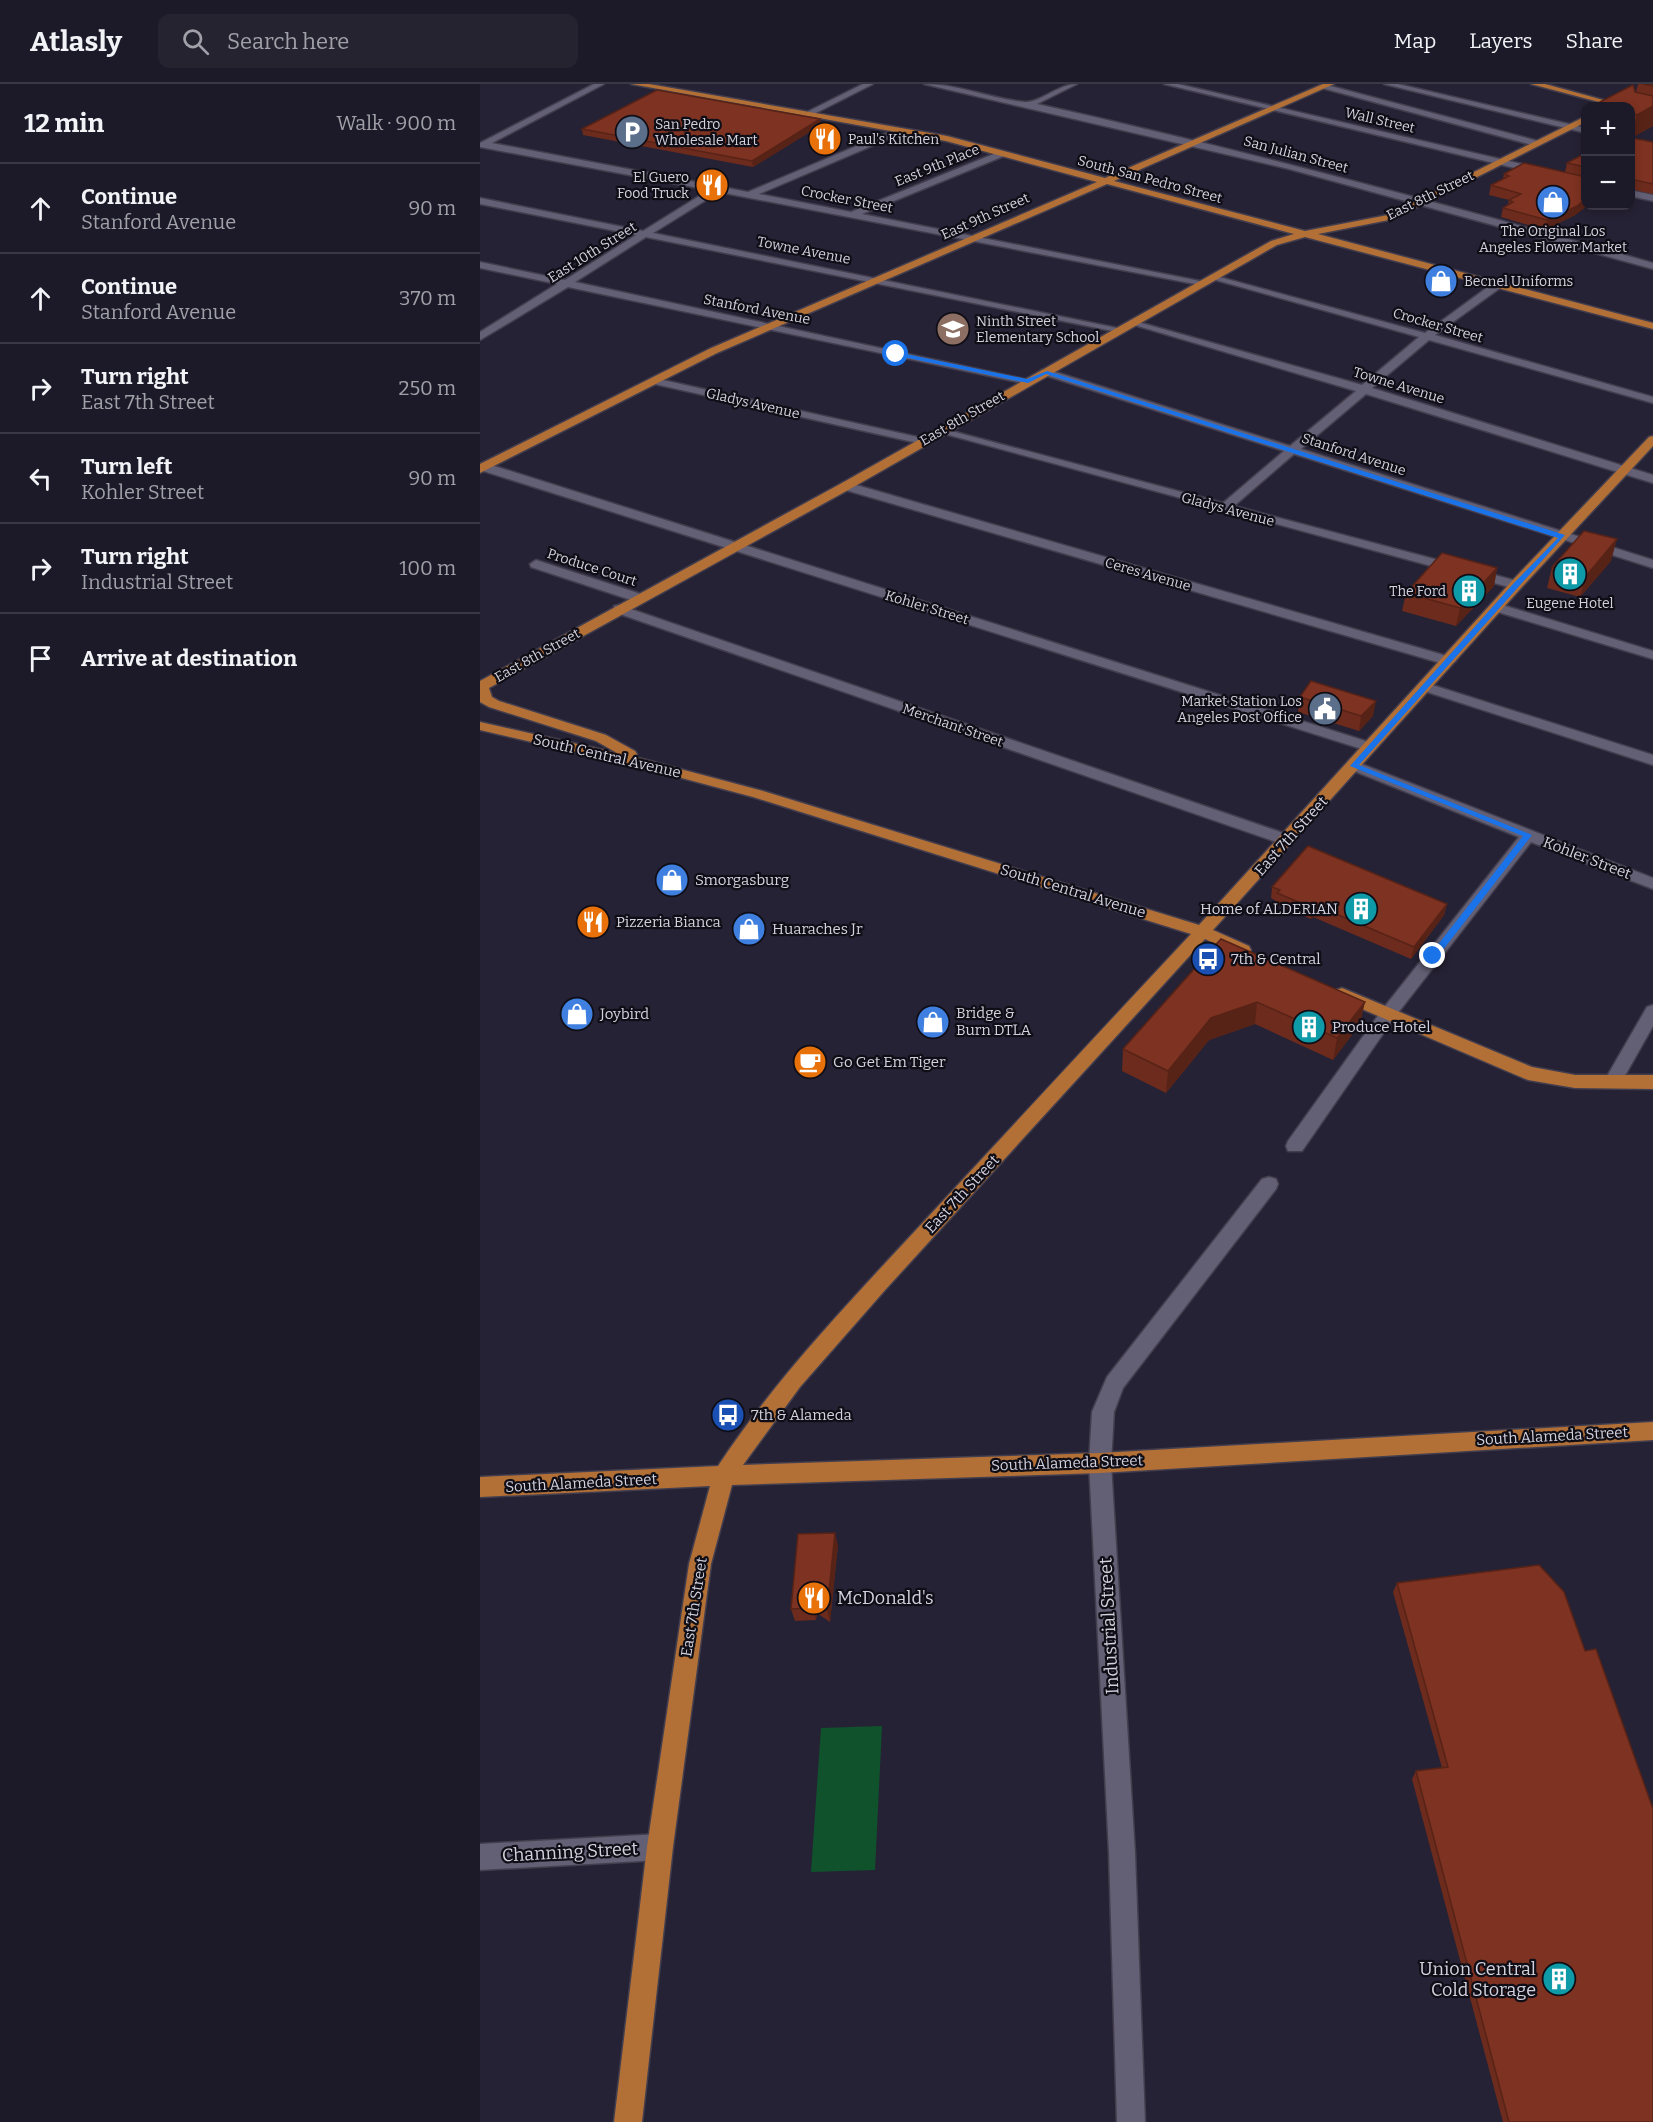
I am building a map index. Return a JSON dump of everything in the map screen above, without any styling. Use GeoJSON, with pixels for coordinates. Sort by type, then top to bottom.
{"type":"FeatureCollection","features":[{"type":"Feature","properties":{"kind":"main road","name":"South San Pedro Street"},"geometry":{"type":"LineString","coordinates":[[635,84],[947,139],[1653,326]]}},
{"type":"Feature","properties":{"kind":"main road"},"geometry":{"type":"LineString","coordinates":[[1534,84],[1600,102]]}},
{"type":"Feature","properties":{"kind":"main road","name":"East 9th Street"},"geometry":{"type":"LineString","coordinates":[[482,468],[654,381],[771,326],[1328,85]]}},
{"type":"Feature","properties":{"kind":"main road"},"geometry":{"type":"LineString","coordinates":[[1621,102],[1627,98]]}},
{"type":"Feature","properties":{"kind":"main road","name":"East 8th Street"},"geometry":{"type":"LineString","coordinates":[[481,686],[639,597],[846,486],[1274,243],[1304,234],[1391,217],[1581,121]]}},
{"type":"Feature","properties":{"kind":"main road"},"geometry":{"type":"LineString","coordinates":[[1362,249],[1352,241],[1391,217]]}},
{"type":"Feature","properties":{"kind":"main road","name":"East 7th Street"},"geometry":{"type":"LineString","coordinates":[[628,2122],[660,1847],[700,1564],[724,1476],[750,1436],[793,1382],[879,1283],[1287,840],[1516,585],[1653,439]]}},
{"type":"Feature","properties":{"kind":"main road"},"geometry":{"type":"LineString","coordinates":[[481,686],[485,699],[494,704],[601,738],[650,765]]}},
{"type":"Feature","properties":{"kind":"main road","name":"South Central Avenue"},"geometry":{"type":"LineString","coordinates":[[480,726],[650,765],[758,794],[1203,932],[1258,956]]}},
{"type":"Feature","properties":{"kind":"main road"},"geometry":{"type":"LineString","coordinates":[[1323,985],[1528,1073],[1562,1082],[1653,1082]]}},
{"type":"Feature","properties":{"kind":"main road","name":"South Alameda Street"},"geometry":{"type":"LineString","coordinates":[[480,1487],[1100,1462],[1653,1431]]}},
{"type":"Feature","properties":{"kind":"street"},"geometry":{"type":"LineString","coordinates":[[482,145],[600,84]]}},
{"type":"Feature","properties":{"kind":"street"},"geometry":{"type":"LineString","coordinates":[[805,115],[869,84]]}},
{"type":"Feature","properties":{"kind":"street","name":"San Julian Street"},"geometry":{"type":"LineString","coordinates":[[928,84],[1196,142],[1421,200],[1653,266]]}},
{"type":"Feature","properties":{"kind":"street"},"geometry":{"type":"LineString","coordinates":[[1028,105],[1073,84]]}},
{"type":"Feature","properties":{"kind":"street","name":"Wall Street"},"geometry":{"type":"LineString","coordinates":[[1168,84],[1581,181]]}},
{"type":"Feature","properties":{"kind":"street"},"geometry":{"type":"LineString","coordinates":[[1388,84],[1581,130]]}},
{"type":"Feature","properties":{"kind":"street"},"geometry":{"type":"LineString","coordinates":[[1328,85],[1535,143]]}},
{"type":"Feature","properties":{"kind":"street"},"geometry":{"type":"LineString","coordinates":[[749,195],[899,130]]}},
{"type":"Feature","properties":{"kind":"street","name":"Crocker Street"},"geometry":{"type":"LineString","coordinates":[[482,145],[973,238],[1210,280],[1653,400]]}},
{"type":"Feature","properties":{"kind":"street","name":"East 9th Place"},"geometry":{"type":"LineString","coordinates":[[851,215],[1001,154]]}},
{"type":"Feature","properties":{"kind":"street","name":"East 10th Street"},"geometry":{"type":"LineString","coordinates":[[480,337],[717,189]]}},
{"type":"Feature","properties":{"kind":"street"},"geometry":{"type":"LineString","coordinates":[[1635,194],[1653,198]]}},
{"type":"Feature","properties":{"kind":"street","name":"Towne Avenue"},"geometry":{"type":"LineString","coordinates":[[480,201],[1122,330]]}},
{"type":"Feature","properties":{"kind":"street","name":"Stanford Avenue"},"geometry":{"type":"LineString","coordinates":[[480,266],[1028,381]]}},
{"type":"Feature","properties":{"kind":"street"},"geometry":{"type":"LineString","coordinates":[[1224,508],[1426,337],[1496,286]]}},
{"type":"Feature","properties":{"kind":"street","name":"Towne Avenue"},"geometry":{"type":"LineString","coordinates":[[1135,322],[1366,390],[1653,479]]}},
{"type":"Feature","properties":{"kind":"street","name":"Stanford Avenue"},"geometry":{"type":"LineString","coordinates":[[1045,372],[1653,564]]}},
{"type":"Feature","properties":{"kind":"street","name":"Gladys Avenue"},"geometry":{"type":"LineString","coordinates":[[654,381],[922,441]]}},
{"type":"Feature","properties":{"kind":"street","name":"Gladys Avenue"},"geometry":{"type":"LineString","coordinates":[[940,431],[1516,585]]}},
{"type":"Feature","properties":{"kind":"street","name":"Kohler Street"},"geometry":{"type":"LineString","coordinates":[[482,468],[1370,747]]}},
{"type":"Feature","properties":{"kind":"street","name":"Ceres Avenue"},"geometry":{"type":"LineString","coordinates":[[846,486],[1449,661]]}},
{"type":"Feature","properties":{"kind":"street","name":"Produce Court"},"geometry":{"type":"LineString","coordinates":[[536,564],[639,597]]}},
{"type":"Feature","properties":{"kind":"street"},"geometry":{"type":"LineString","coordinates":[[1496,607],[1653,656]]}},
{"type":"Feature","properties":{"kind":"street","name":"Merchant Street"},"geometry":{"type":"LineString","coordinates":[[619,609],[1287,840]]}},
{"type":"Feature","properties":{"kind":"street"},"geometry":{"type":"LineString","coordinates":[[1426,687],[1653,760]]}},
{"type":"Feature","properties":{"kind":"street","name":"Kohler Street"},"geometry":{"type":"LineString","coordinates":[[1354,766],[1653,884]]}},
{"type":"Feature","properties":{"kind":"street"},"geometry":{"type":"LineString","coordinates":[[1295,1146],[1388,1014],[1528,835]]}},
{"type":"Feature","properties":{"kind":"street"},"geometry":{"type":"LineString","coordinates":[[1612,1083],[1653,1011]]}},
{"type":"Feature","properties":{"kind":"street","name":"Industrial Street"},"geometry":{"type":"LineString","coordinates":[[1131,2122],[1122,1853],[1100,1462],[1103,1412],[1114,1383],[1269,1184]]}},
{"type":"Feature","properties":{"kind":"street","name":"Channing Street"},"geometry":{"type":"LineString","coordinates":[[480,1857],[660,1847]]}},
{"type":"Feature","properties":{"kind":"green space"},"geometry":{"type":"Polygon","coordinates":[[[882,1726],[875,1870],[811,1872],[821,1728],[882,1726]]]}},
{"type":"Feature","properties":{"kind":"building"},"geometry":{"type":"Polygon","coordinates":[[[1633,85],[1635,92],[1653,96],[1653,106],[1637,115],[1635,114],[1635,102],[1600,102],[1633,85]]]}},
{"type":"Feature","properties":{"kind":"building","name":"San Pedro Wholesale Mart"},"geometry":{"type":"Polygon","coordinates":[[[657,90],[820,119],[752,161],[582,129],[657,90]]]}},
{"type":"Feature","properties":{"kind":"building"},"geometry":{"type":"Polygon","coordinates":[[[1635,139],[1653,142],[1653,184],[1635,180],[1635,139]]]}},
{"type":"Feature","properties":{"kind":"building"},"geometry":{"type":"Polygon","coordinates":[[[1581,156],[1581,166],[1567,163],[1581,156]]]}},
{"type":"Feature","properties":{"kind":"building","name":"The Original Los Angeles Flower Market"},"geometry":{"type":"Polygon","coordinates":[[[1524,163],[1581,176],[1581,203],[1547,220],[1503,208],[1513,202],[1509,200],[1521,194],[1491,185],[1509,176],[1504,174],[1524,163]]]}},
{"type":"Feature","properties":{"kind":"building"},"geometry":{"type":"Polygon","coordinates":[[[1584,531],[1617,539],[1586,576],[1552,567],[1584,531]]]}},
{"type":"Feature","properties":{"kind":"building"},"geometry":{"type":"Polygon","coordinates":[[[1442,553],[1497,568],[1460,608],[1406,593],[1442,553]]]}},
{"type":"Feature","properties":{"kind":"building"},"geometry":{"type":"Polygon","coordinates":[[[1311,681],[1376,701],[1361,716],[1300,697],[1311,681]]]}},
{"type":"Feature","properties":{"kind":"building","name":"Home of ALDERIAN"},"geometry":{"type":"Polygon","coordinates":[[[1308,846],[1447,904],[1414,947],[1315,905],[1313,908],[1277,893],[1280,890],[1272,887],[1308,846]]]}},
{"type":"Feature","properties":{"kind":"building"},"geometry":{"type":"Polygon","coordinates":[[[1221,939],[1365,1002],[1337,1038],[1257,1002],[1211,1018],[1168,1071],[1123,1049],[1221,939]]]}},
{"type":"Feature","properties":{"kind":"building","name":"McDonald's"},"geometry":{"type":"Polygon","coordinates":[[[835,1533],[827,1610],[814,1601],[813,1608],[791,1609],[798,1534],[835,1533]]]}},
{"type":"Feature","properties":{"kind":"building","name":"Union Central Cold Storage"},"geometry":{"type":"Polygon","coordinates":[[[1539,1565],[1564,1592],[1585,1651],[1596,1649],[1653,1809],[1653,2122],[1509,2122],[1416,1771],[1448,1767],[1397,1583],[1539,1565]]]}},
{"type":"Feature","properties":{"kind":"place","name":"San Pedro Wholesale Mart"},"geometry":{"type":"Point","coordinates":[632,132]}},
{"type":"Feature","properties":{"kind":"place","name":"Paul's Kitchen"},"geometry":{"type":"Point","coordinates":[825,139]}},
{"type":"Feature","properties":{"kind":"place","name":"El Guero Food Truck"},"geometry":{"type":"Point","coordinates":[712,185]}},
{"type":"Feature","properties":{"kind":"place","name":"The Original Los Angeles Flower Market"},"geometry":{"type":"Point","coordinates":[1553,202]}},
{"type":"Feature","properties":{"kind":"place","name":"Becnel Uniforms"},"geometry":{"type":"Point","coordinates":[1441,281]}},
{"type":"Feature","properties":{"kind":"place","name":"Ninth Street Elementary School"},"geometry":{"type":"Point","coordinates":[953,329]}},
{"type":"Feature","properties":{"kind":"place","name":"Eugene Hotel"},"geometry":{"type":"Point","coordinates":[1570,574]}},
{"type":"Feature","properties":{"kind":"place","name":"The Ford"},"geometry":{"type":"Point","coordinates":[1469,591]}},
{"type":"Feature","properties":{"kind":"place","name":"Market Station Los Angeles Post Office"},"geometry":{"type":"Point","coordinates":[1325,709]}},
{"type":"Feature","properties":{"kind":"place","name":"Smorgasburg"},"geometry":{"type":"Point","coordinates":[672,880]}},
{"type":"Feature","properties":{"kind":"place","name":"Home of ALDERIAN"},"geometry":{"type":"Point","coordinates":[1361,909]}},
{"type":"Feature","properties":{"kind":"place","name":"Pizzeria Bianca"},"geometry":{"type":"Point","coordinates":[593,922]}},
{"type":"Feature","properties":{"kind":"place","name":"Huaraches Jr"},"geometry":{"type":"Point","coordinates":[749,929]}},
{"type":"Feature","properties":{"kind":"place","name":"7th & Central"},"geometry":{"type":"Point","coordinates":[1208,959]}},
{"type":"Feature","properties":{"kind":"place","name":"Joybird"},"geometry":{"type":"Point","coordinates":[577,1014]}},
{"type":"Feature","properties":{"kind":"place","name":"Bridge & Burn DTLA"},"geometry":{"type":"Point","coordinates":[933,1022]}},
{"type":"Feature","properties":{"kind":"place","name":"Produce Hotel"},"geometry":{"type":"Point","coordinates":[1309,1027]}},
{"type":"Feature","properties":{"kind":"place","name":"Go Get Em Tiger"},"geometry":{"type":"Point","coordinates":[810,1062]}},
{"type":"Feature","properties":{"kind":"place","name":"7th & Alameda"},"geometry":{"type":"Point","coordinates":[728,1415]}},
{"type":"Feature","properties":{"kind":"place","name":"McDonald's"},"geometry":{"type":"Point","coordinates":[814,1598]}},
{"type":"Feature","properties":{"kind":"place","name":"Union Central Cold Storage"},"geometry":{"type":"Point","coordinates":[1559,1979]}},
{"type":"Feature","properties":{"kind":"route"},"geometry":{"type":"LineString","coordinates":[[896,354],[1028,381],[1045,372],[1563,537],[1516,585],[1354,766],[1528,835],[1433,956]]}}]}
